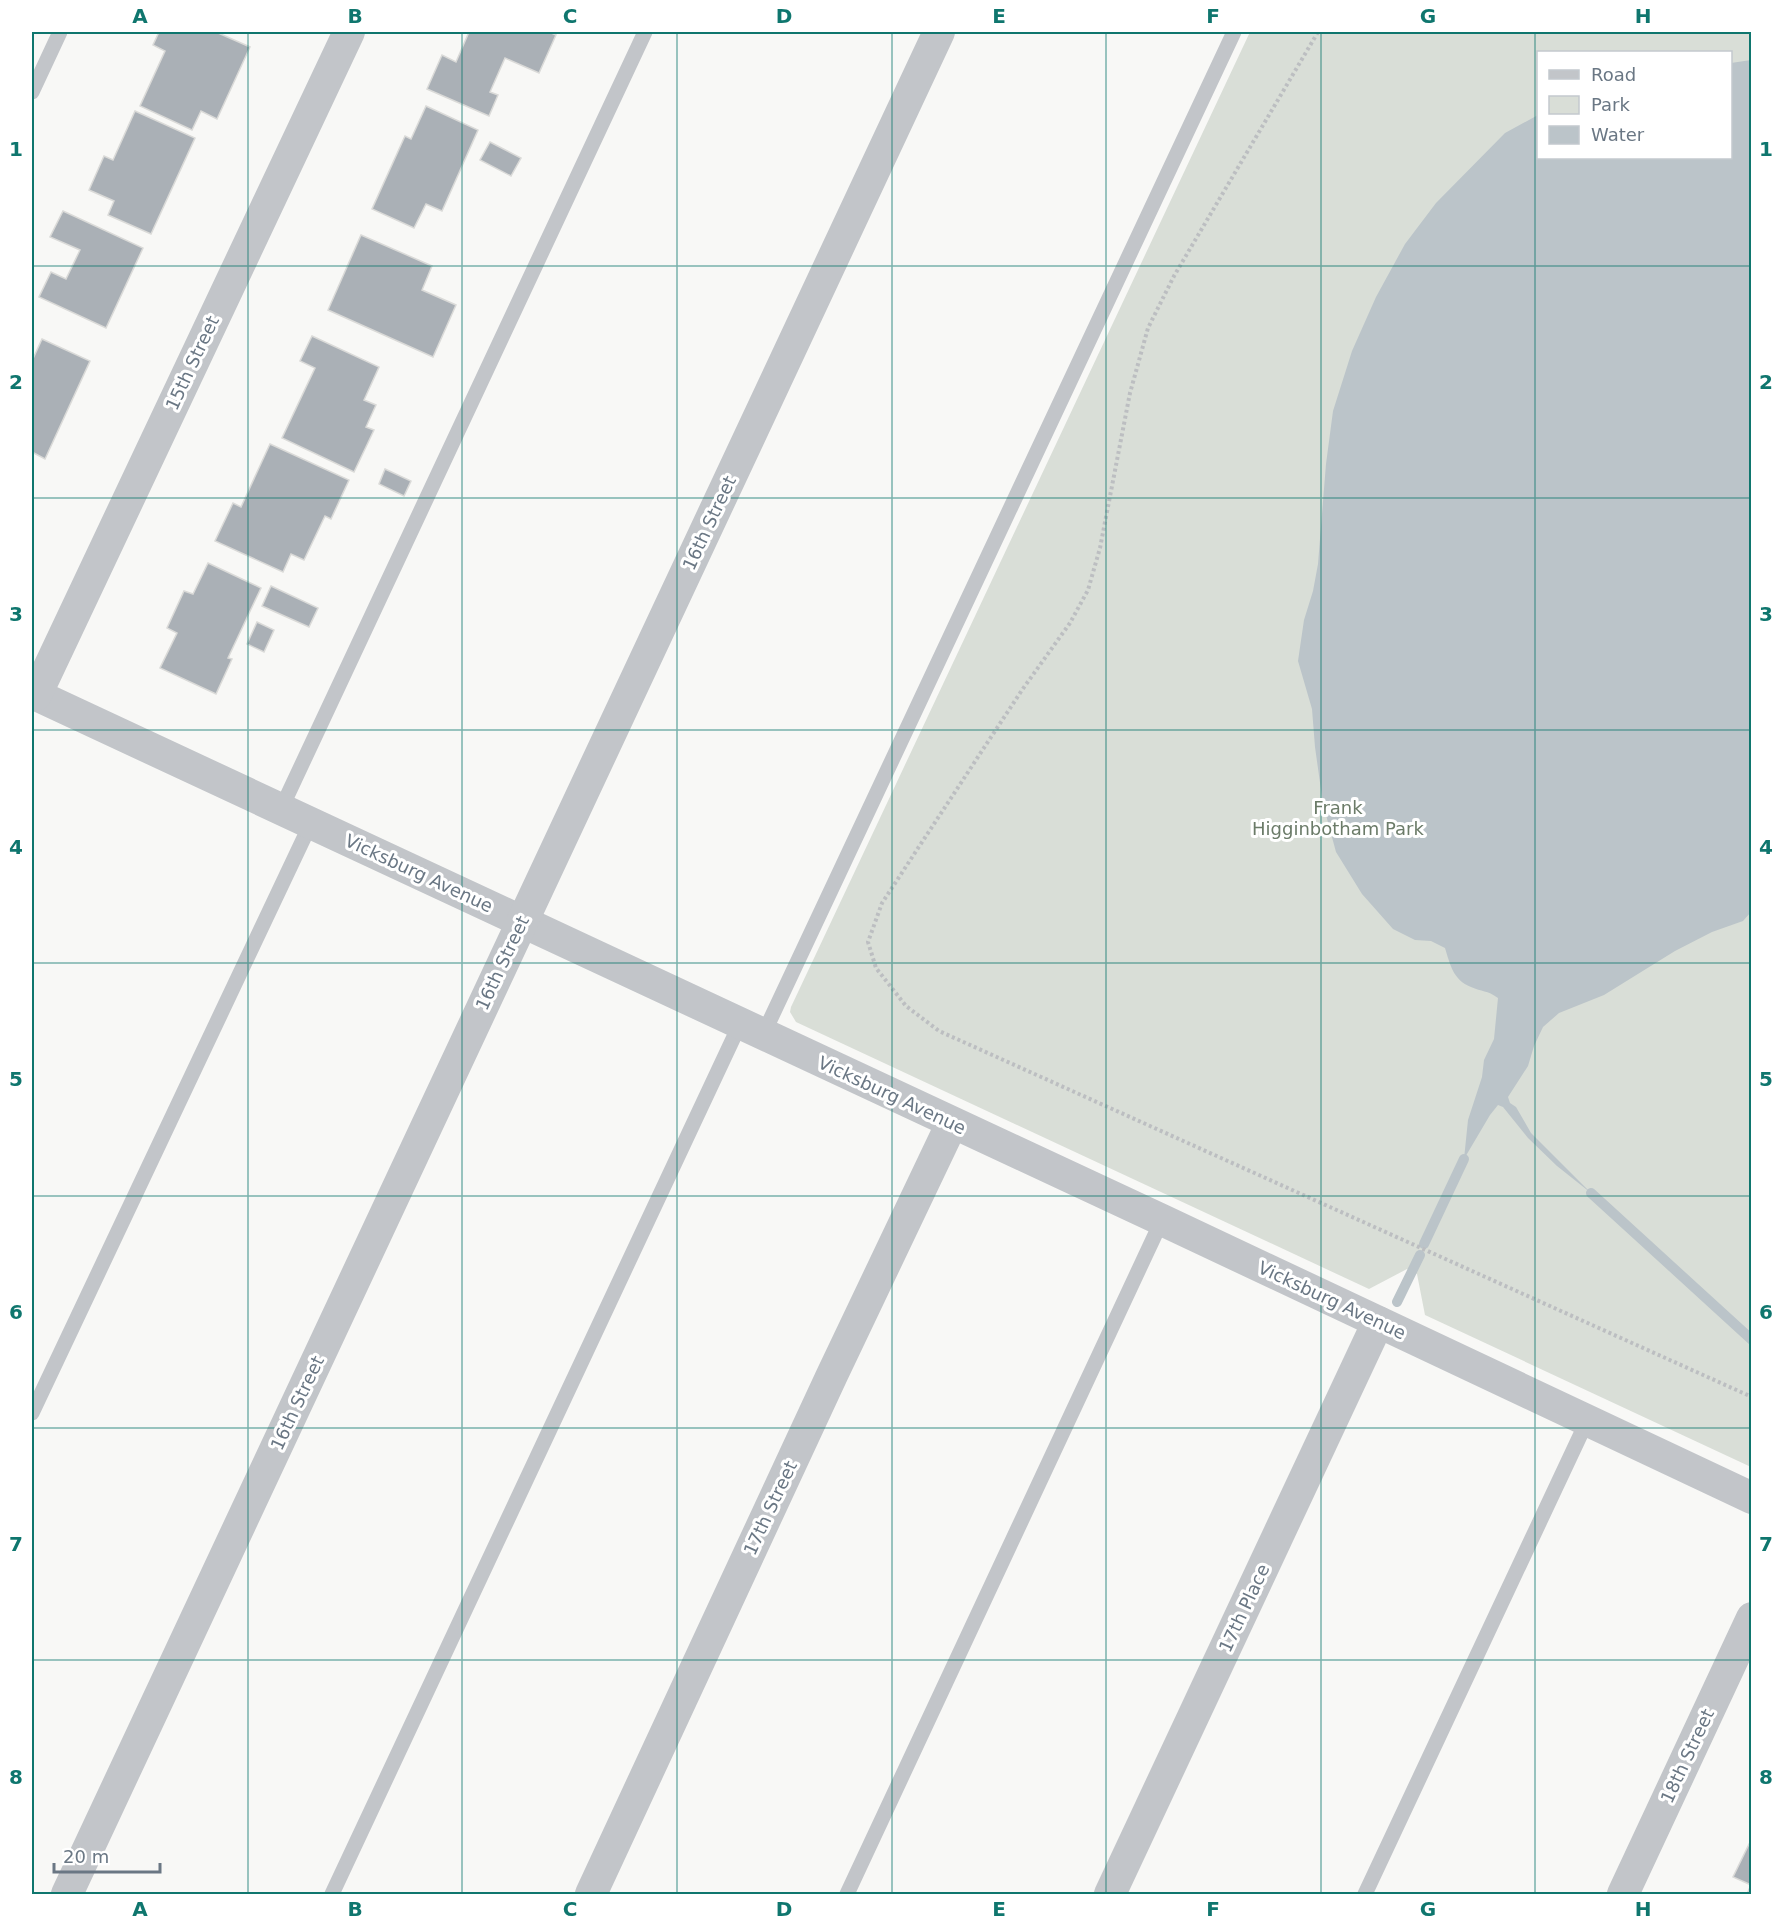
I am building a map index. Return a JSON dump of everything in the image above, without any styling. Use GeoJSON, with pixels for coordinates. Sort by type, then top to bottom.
{"type":"FeatureCollection","features":[{"type":"Feature","properties":{"kind":"street","name":"15th Street"},"geometry":{"type":"LineString","coordinates":[[34,694],[349,32]]}},
{"type":"Feature","properties":{"kind":"street","name":"16th Street"},"geometry":{"type":"LineString","coordinates":[[67,1894],[939,32]]}},
{"type":"Feature","properties":{"kind":"street","name":"Vicksburg Avenue"},"geometry":{"type":"LineString","coordinates":[[34,694],[1752,1498]]}},
{"type":"Feature","properties":{"kind":"street","name":"17th Street"},"geometry":{"type":"LineString","coordinates":[[591,1894],[827,1385],[952,1123]]}},
{"type":"Feature","properties":{"kind":"street","name":"17th Place"},"geometry":{"type":"LineString","coordinates":[[1110,1894],[1378,1322]]}},
{"type":"Feature","properties":{"kind":"street","name":"18th Street"},"geometry":{"type":"LineString","coordinates":[[1623,1894],[1752,1618]]}},
{"type":"Feature","properties":{"kind":"lane"},"geometry":{"type":"LineString","coordinates":[[32,92],[60,32]]}},
{"type":"Feature","properties":{"kind":"lane"},"geometry":{"type":"LineString","coordinates":[[281,809],[645,32]]}},
{"type":"Feature","properties":{"kind":"lane"},"geometry":{"type":"LineString","coordinates":[[332,1894],[1234,32]]}},
{"type":"Feature","properties":{"kind":"lane"},"geometry":{"type":"LineString","coordinates":[[32,1413],[311,823]]}},
{"type":"Feature","properties":{"kind":"lane"},"geometry":{"type":"LineString","coordinates":[[848,1894],[1162,1220]]}},
{"type":"Feature","properties":{"kind":"lane"},"geometry":{"type":"LineString","coordinates":[[1365,1894],[1587,1421]]}},
{"type":"Feature","properties":{"kind":"path"},"geometry":{"type":"LineString","coordinates":[[1318,32],[1174,276],[1148,328],[1130,393],[1100,548],[1088,590],[1070,623],[1022,690],[882,903],[868,942],[876,968],[906,1006],[939,1031],[1752,1397]]}},
{"type":"Feature","properties":{"kind":"green space","name":"Frank Higginbotham Park"},"geometry":{"type":"Polygon","coordinates":[[[1250,32],[1751,32],[1751,1467],[1425,1315],[1417,1274],[1407,1269],[1369,1289],[796,1022],[790,1012],[1250,32]]]}},
{"type":"Feature","properties":{"kind":"water"},"geometry":{"type":"Polygon","coordinates":[[[1751,60],[1751,912],[1743,921],[1712,932],[1675,951],[1604,995],[1559,1013],[1543,1027],[1528,1066],[1508,1097],[1531,1133],[1591,1193],[1557,1166],[1528,1138],[1503,1107],[1498,1105],[1464,1159],[1468,1120],[1482,1077],[1484,1060],[1494,1039],[1498,998],[1460,980],[1453,971],[1445,948],[1431,941],[1415,940],[1393,929],[1362,894],[1336,852],[1323,804],[1312,709],[1298,661],[1304,620],[1318,564],[1333,411],[1352,351],[1376,297],[1405,244],[1436,203],[1505,133],[1537,116],[1537,159],[1732,159],[1732,63],[1751,60]]]}},
{"type":"Feature","properties":{"kind":"building"},"geometry":{"type":"Polygon","coordinates":[[[159,32],[216,32],[250,47],[217,119],[201,111],[192,130],[140,106],[165,51],[153,45],[159,32]]]}},
{"type":"Feature","properties":{"kind":"building"},"geometry":{"type":"Polygon","coordinates":[[[469,32],[549,32],[556,35],[539,73],[505,58],[490,92],[498,95],[489,116],[427,89],[442,55],[456,62],[469,32]]]}},
{"type":"Feature","properties":{"kind":"building"},"geometry":{"type":"Polygon","coordinates":[[[426,106],[478,130],[442,211],[426,204],[414,228],[372,209],[405,136],[411,139],[426,106]]]}},
{"type":"Feature","properties":{"kind":"building"},"geometry":{"type":"Polygon","coordinates":[[[135,111],[195,138],[151,234],[108,215],[114,201],[89,190],[104,156],[113,160],[135,111]]]}},
{"type":"Feature","properties":{"kind":"building"},"geometry":{"type":"Polygon","coordinates":[[[490,142],[521,158],[511,176],[480,160],[490,142]]]}},
{"type":"Feature","properties":{"kind":"building"},"geometry":{"type":"Polygon","coordinates":[[[63,211],[143,248],[106,328],[39,297],[51,272],[66,279],[80,250],[50,237],[63,211]]]}},
{"type":"Feature","properties":{"kind":"building"},"geometry":{"type":"Polygon","coordinates":[[[361,235],[432,266],[422,290],[456,305],[433,357],[328,310],[361,235]]]}},
{"type":"Feature","properties":{"kind":"building"},"geometry":{"type":"Polygon","coordinates":[[[312,336],[379,367],[364,400],[376,405],[366,427],[374,430],[354,472],[282,438],[315,368],[300,361],[312,336]]]}},
{"type":"Feature","properties":{"kind":"building"},"geometry":{"type":"Polygon","coordinates":[[[42,339],[90,361],[45,459],[32,452],[32,361],[42,339]]]}},
{"type":"Feature","properties":{"kind":"building"},"geometry":{"type":"Polygon","coordinates":[[[270,444],[349,480],[331,519],[325,516],[304,560],[291,554],[283,572],[215,541],[233,503],[241,507],[270,444]]]}},
{"type":"Feature","properties":{"kind":"building"},"geometry":{"type":"Polygon","coordinates":[[[385,469],[411,481],[404,496],[379,484],[385,469]]]}},
{"type":"Feature","properties":{"kind":"building"},"geometry":{"type":"Polygon","coordinates":[[[208,563],[261,588],[228,658],[232,659],[216,694],[160,668],[177,633],[167,628],[184,591],[193,594],[208,563]]]}},
{"type":"Feature","properties":{"kind":"building"},"geometry":{"type":"Polygon","coordinates":[[[271,586],[318,608],[309,627],[262,606],[271,586]]]}},
{"type":"Feature","properties":{"kind":"building"},"geometry":{"type":"Polygon","coordinates":[[[257,622],[274,630],[264,652],[247,644],[257,622]]]}},
{"type":"Feature","properties":{"kind":"building"},"geometry":{"type":"Polygon","coordinates":[[[1752,1838],[1752,1894],[1747,1894],[1751,1885],[1733,1877],[1752,1838]]]}},
{"type":"Feature","properties":{"kind":"waterway"},"geometry":{"type":"LineString","coordinates":[[1424,1244],[1464,1159]]}},
{"type":"Feature","properties":{"kind":"waterway"},"geometry":{"type":"LineString","coordinates":[[1591,1193],[1752,1340]]}},
{"type":"Feature","properties":{"kind":"waterway"},"geometry":{"type":"LineString","coordinates":[[1397,1302],[1420,1255]]}}]}
